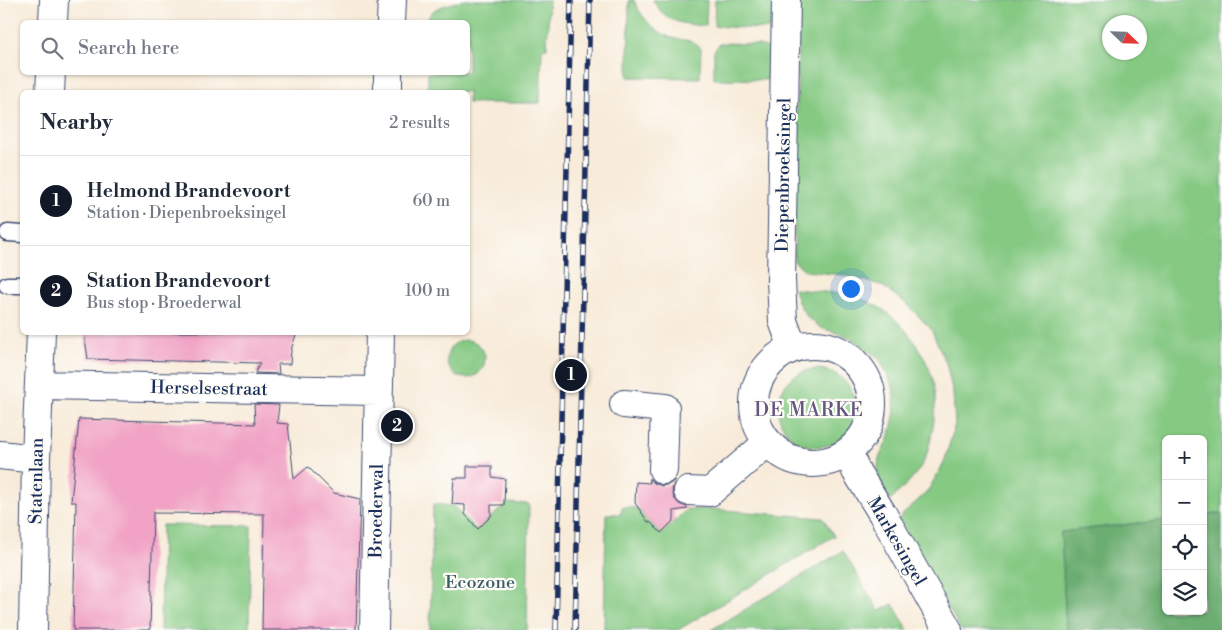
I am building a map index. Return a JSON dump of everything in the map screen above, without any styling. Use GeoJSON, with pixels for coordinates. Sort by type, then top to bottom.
{"type":"FeatureCollection","features":[{"type":"Feature","properties":{"kind":"street"},"geometry":{"type":"LineString","coordinates":[[53,20],[54,0]]}},
{"type":"Feature","properties":{"kind":"street"},"geometry":{"type":"LineString","coordinates":[[391,20],[392,0]]}},
{"type":"Feature","properties":{"kind":"street","name":"Diepenbroeksingel"},"geometry":{"type":"LineString","coordinates":[[786,0],[781,280],[783,322],[793,348]]}},
{"type":"Feature","properties":{"kind":"street"},"geometry":{"type":"LineString","coordinates":[[50,90],[51,75]]}},
{"type":"Feature","properties":{"kind":"street"},"geometry":{"type":"LineString","coordinates":[[388,75],[388,90]]}},
{"type":"Feature","properties":{"kind":"street","name":"Statenlaan"},"geometry":{"type":"LineString","coordinates":[[33,630],[36,459],[41,335]]}},
{"type":"Feature","properties":{"kind":"street","name":"Broederwal"},"geometry":{"type":"LineString","coordinates":[[374,630],[380,335]]}},
{"type":"Feature","properties":{"kind":"street"},"geometry":{"type":"LineString","coordinates":[[813,344],[832,347],[850,356],[863,371],[871,389],[873,409],[868,428],[859,442],[848,452],[826,462],[808,463],[790,459],[775,450],[759,429],[754,414],[754,398],[757,383],[764,369],[775,358],[793,348],[813,344]]}},
{"type":"Feature","properties":{"kind":"street","name":"Herselsestraat"},"geometry":{"type":"LineString","coordinates":[[39,385],[378,391]]}},
{"type":"Feature","properties":{"kind":"street"},"geometry":{"type":"LineString","coordinates":[[624,404],[665,408],[663,470]]}},
{"type":"Feature","properties":{"kind":"street"},"geometry":{"type":"LineString","coordinates":[[688,491],[710,492],[768,442]]}},
{"type":"Feature","properties":{"kind":"street","name":"Markesingel"},"geometry":{"type":"LineString","coordinates":[[848,452],[856,472],[882,513],[948,630]]}},
{"type":"Feature","properties":{"kind":"street"},"geometry":{"type":"LineString","coordinates":[[0,455],[36,459]]}},
{"type":"Feature","properties":{"kind":"green space"},"geometry":{"type":"Polygon","coordinates":[[[464,0],[549,0],[547,48],[542,49],[540,103],[470,103],[470,90],[428,90],[428,75],[470,75],[470,20],[429,20],[429,16],[434,10],[464,0]]]}},
{"type":"Feature","properties":{"kind":"green space"},"geometry":{"type":"Polygon","coordinates":[[[629,0],[634,0],[643,17],[658,31],[669,37],[692,41],[699,45],[701,49],[700,78],[628,77],[629,0]]]}},
{"type":"Feature","properties":{"kind":"green space"},"geometry":{"type":"Polygon","coordinates":[[[653,0],[707,0],[706,26],[675,21],[663,13],[653,0]]]}},
{"type":"Feature","properties":{"kind":"green space"},"geometry":{"type":"Polygon","coordinates":[[[715,0],[775,0],[774,21],[768,29],[714,26],[715,0]]]}},
{"type":"Feature","properties":{"kind":"green space"},"geometry":{"type":"Polygon","coordinates":[[[799,0],[1222,0],[1222,513],[1207,515],[1207,435],[1162,435],[1162,520],[1061,532],[1066,630],[961,630],[898,519],[927,492],[944,463],[955,424],[953,393],[946,363],[931,329],[907,304],[881,285],[843,275],[806,271],[794,261],[799,0]]]}},
{"type":"Feature","properties":{"kind":"green space"},"geometry":{"type":"Polygon","coordinates":[[[719,44],[756,45],[768,48],[772,51],[773,80],[714,79],[714,51],[719,44]]]}},
{"type":"Feature","properties":{"kind":"green space"},"geometry":{"type":"Polygon","coordinates":[[[794,289],[854,297],[884,310],[905,329],[922,353],[928,366],[935,392],[934,422],[929,446],[921,467],[890,500],[877,476],[879,458],[890,435],[895,411],[893,387],[879,358],[847,336],[821,328],[807,317],[798,302],[794,289]]]}},
{"type":"Feature","properties":{"kind":"green space"},"geometry":{"type":"Polygon","coordinates":[[[466,340],[480,345],[485,359],[480,373],[466,378],[452,373],[447,359],[452,345],[466,340]]]}},
{"type":"Feature","properties":{"kind":"green space"},"geometry":{"type":"Polygon","coordinates":[[[817,369],[832,372],[845,380],[853,393],[856,408],[853,423],[845,436],[832,444],[817,447],[802,444],[789,436],[781,423],[778,408],[781,393],[789,380],[802,372],[817,369]]]}},
{"type":"Feature","properties":{"kind":"green space","name":"Ecozone"},"geometry":{"type":"Polygon","coordinates":[[[506,503],[529,504],[527,630],[430,630],[433,504],[454,506],[476,530],[505,507],[506,503]]]}},
{"type":"Feature","properties":{"kind":"green space"},"geometry":{"type":"Polygon","coordinates":[[[622,507],[637,508],[661,534],[687,509],[711,509],[823,518],[834,536],[678,630],[604,630],[606,514],[621,514],[622,507]]]}},
{"type":"Feature","properties":{"kind":"green space"},"geometry":{"type":"Polygon","coordinates":[[[1222,513],[1222,630],[1066,630],[1061,532],[1162,520],[1162,615],[1207,615],[1207,515],[1222,513]]]}},
{"type":"Feature","properties":{"kind":"green space"},"geometry":{"type":"Polygon","coordinates":[[[162,525],[251,526],[249,630],[160,630],[162,525]]]}},
{"type":"Feature","properties":{"kind":"green space"},"geometry":{"type":"Polygon","coordinates":[[[843,551],[879,611],[893,604],[908,630],[711,630],[843,551]]]}},
{"type":"Feature","properties":{"kind":"building"},"geometry":{"type":"Polygon","coordinates":[[[84,335],[296,335],[291,350],[290,364],[278,364],[279,374],[255,373],[260,363],[88,359],[84,335]]]}},
{"type":"Feature","properties":{"kind":"building"},"geometry":{"type":"Polygon","coordinates":[[[254,404],[279,405],[277,423],[288,424],[294,479],[308,467],[334,493],[360,499],[356,630],[262,630],[264,514],[153,513],[150,630],[73,630],[76,502],[71,502],[79,419],[255,424],[254,404]]]}},
{"type":"Feature","properties":{"kind":"building"},"geometry":{"type":"Polygon","coordinates":[[[467,466],[492,466],[492,477],[505,479],[504,505],[491,505],[491,516],[478,529],[465,514],[465,505],[452,504],[454,478],[467,478],[467,466]]]}},
{"type":"Feature","properties":{"kind":"building"},"geometry":{"type":"Polygon","coordinates":[[[649,478],[654,483],[662,486],[670,484],[675,480],[672,490],[674,498],[679,504],[687,507],[687,509],[674,511],[674,520],[661,533],[648,522],[635,503],[636,482],[650,483],[649,478]]]}},
{"type":"Feature","properties":{"kind":"railway"},"geometry":{"type":"LineString","coordinates":[[556,630],[571,0]]}},
{"type":"Feature","properties":{"kind":"railway"},"geometry":{"type":"LineString","coordinates":[[575,630],[590,0]]}},
{"type":"Feature","properties":{"kind":"place","name":"Helmond Brandevoort"},"geometry":{"type":"Point","coordinates":[571,375]}},
{"type":"Feature","properties":{"kind":"place","name":"Station Brandevoort"},"geometry":{"type":"Point","coordinates":[397,426]}},
{"type":"Feature","properties":{"kind":"district","name":"DE MARKE"},"geometry":{"type":"Point","coordinates":[809,409]}}]}
